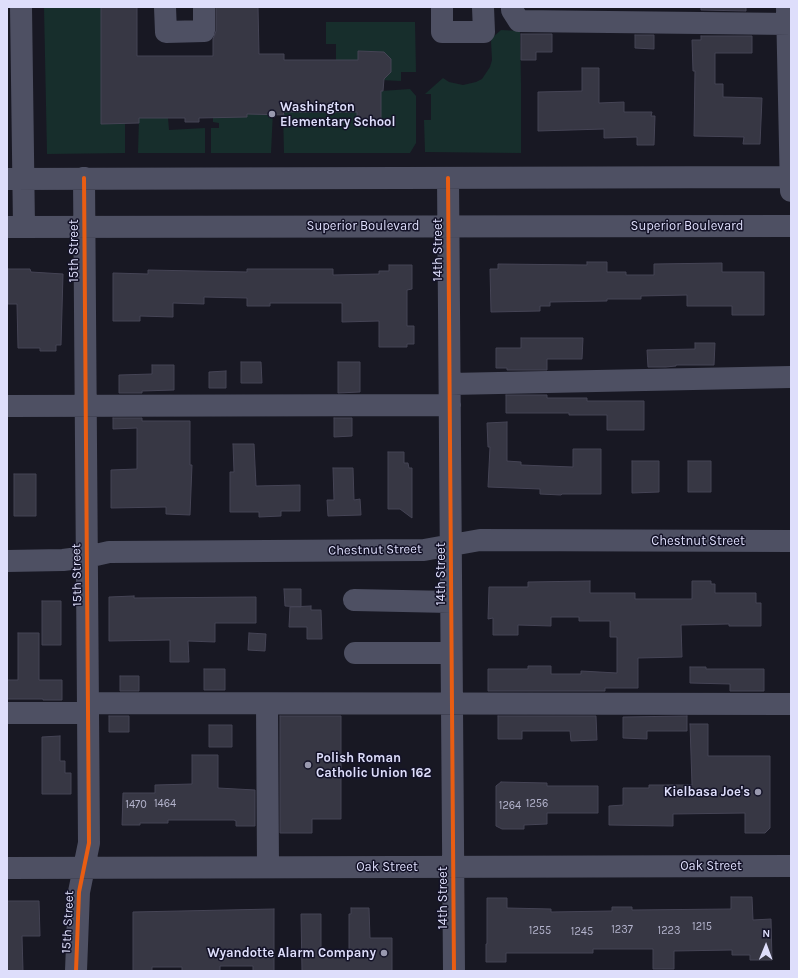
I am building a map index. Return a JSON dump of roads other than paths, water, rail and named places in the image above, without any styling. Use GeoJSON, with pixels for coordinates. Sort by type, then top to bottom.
{"type":"FeatureCollection","features":[{"type":"Feature","properties":{"kind":"street"},"geometry":{"type":"LineString","coordinates":[[165,7],[166,32],[204,31],[204,7]]}},
{"type":"Feature","properties":{"kind":"street"},"geometry":{"type":"LineString","coordinates":[[442,7],[442,32],[484,32],[483,7]]}},
{"type":"Feature","properties":{"kind":"street"},"geometry":{"type":"LineString","coordinates":[[15,178],[448,178],[791,182],[788,18],[520,21],[512,10],[512,7]]}},
{"type":"Feature","properties":{"kind":"street"},"geometry":{"type":"LineString","coordinates":[[15,227],[16,20]]}},
{"type":"Feature","properties":{"kind":"street","name":"15th Street"},"geometry":{"type":"LineString","coordinates":[[76,971],[79,892],[89,843],[84,178]]}},
{"type":"Feature","properties":{"kind":"street","name":"14th Street"},"geometry":{"type":"LineString","coordinates":[[448,178],[454,971]]}},
{"type":"Feature","properties":{"kind":"street","name":"Superior Boulevard"},"geometry":{"type":"LineString","coordinates":[[15,227],[791,226]]}},
{"type":"Feature","properties":{"kind":"street"},"geometry":{"type":"LineString","coordinates":[[450,384],[791,378]]}},
{"type":"Feature","properties":{"kind":"street"},"geometry":{"type":"LineString","coordinates":[[7,406],[450,406]]}},
{"type":"Feature","properties":{"kind":"street","name":"Chestnut Street"},"geometry":{"type":"LineString","coordinates":[[7,561],[63,560],[109,552],[424,550],[480,540],[791,541]]}},
{"type":"Feature","properties":{"kind":"street"},"geometry":{"type":"LineString","coordinates":[[354,600],[451,602]]}},
{"type":"Feature","properties":{"kind":"street"},"geometry":{"type":"LineString","coordinates":[[355,653],[451,653]]}},
{"type":"Feature","properties":{"kind":"street"},"geometry":{"type":"LineString","coordinates":[[267,704],[268,867]]}},
{"type":"Feature","properties":{"kind":"street"},"geometry":{"type":"LineString","coordinates":[[7,712],[88,708],[267,704],[791,704]]}},
{"type":"Feature","properties":{"kind":"street","name":"Oak Street"},"geometry":{"type":"LineString","coordinates":[[7,868],[791,866]]}},
{"type":"Feature","properties":{"kind":"place","name":"Washington Elementary School"},"geometry":{"type":"Point","coordinates":[272,114]}},
{"type":"Feature","properties":{"kind":"place","name":"Polish Roman Catholic Union 162"},"geometry":{"type":"Point","coordinates":[308,765]}},
{"type":"Feature","properties":{"kind":"place","name":"Kielbasa Joe's"},"geometry":{"type":"Point","coordinates":[758,792]}},
{"type":"Feature","properties":{"kind":"place","name":"Wyandotte Alarm Company"},"geometry":{"type":"Point","coordinates":[384,953]}}]}
